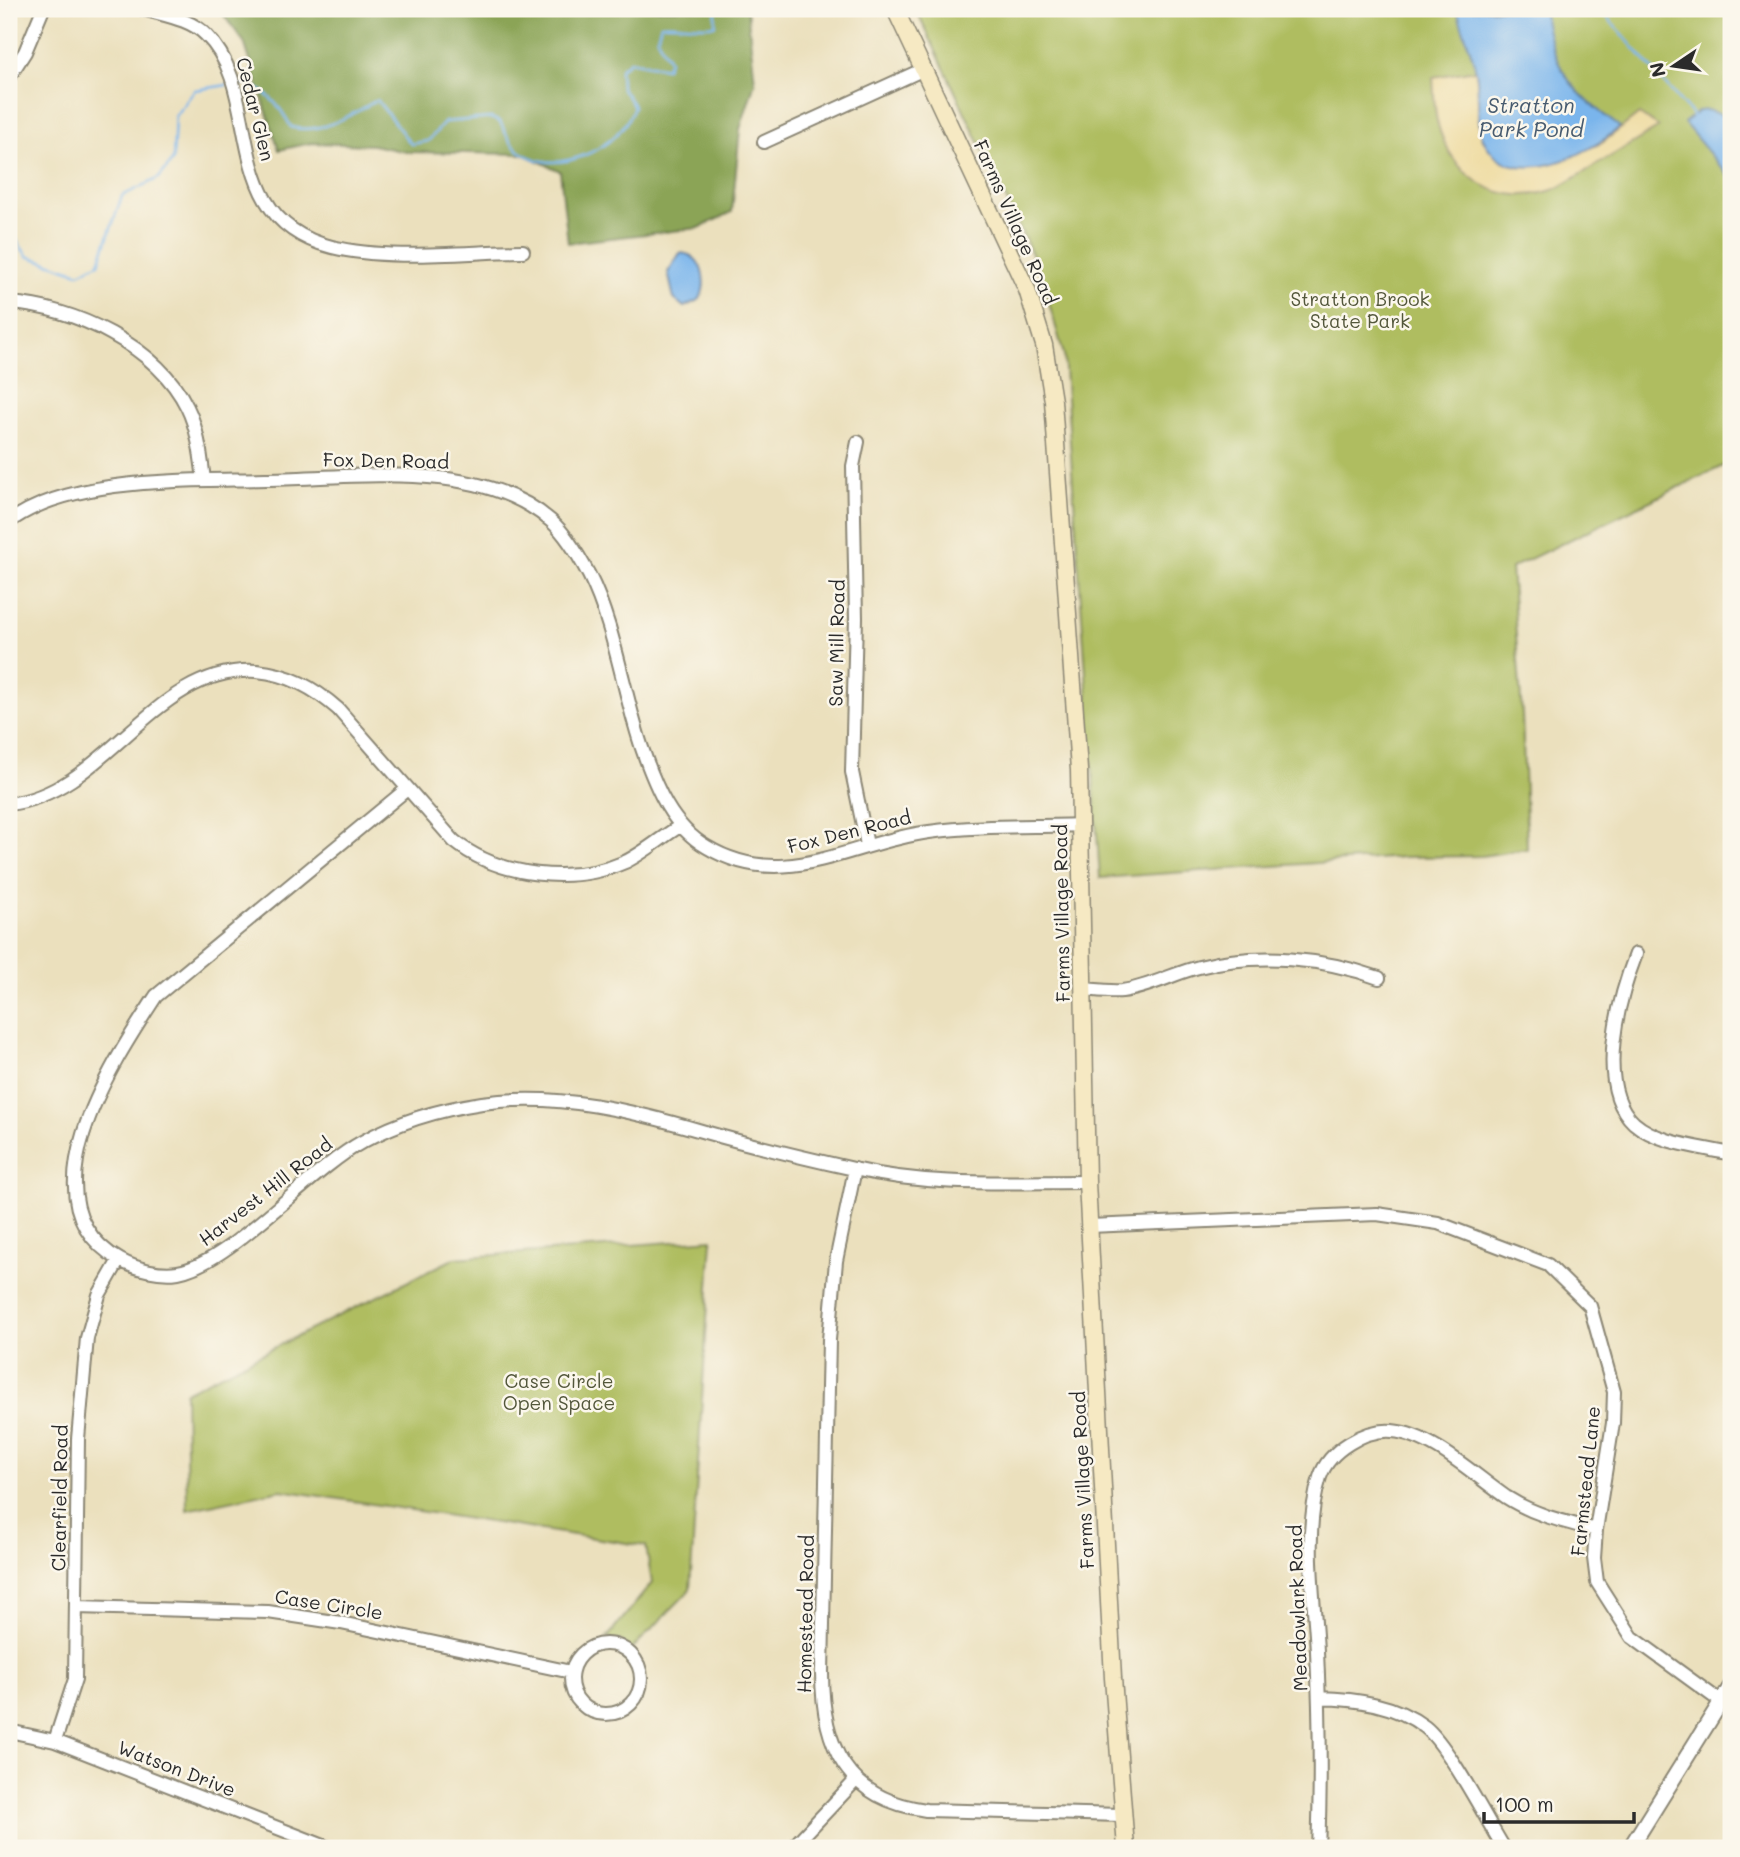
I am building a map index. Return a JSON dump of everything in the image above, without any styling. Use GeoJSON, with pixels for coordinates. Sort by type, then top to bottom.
{"type":"FeatureCollection","features":[{"type":"Feature","properties":{"kind":"main road","name":"Farms Village Road"},"geometry":{"type":"LineString","coordinates":[[895,9],[1027,290],[1044,345],[1053,401],[1080,825],[1089,1226],[1126,1848]]}},
{"type":"Feature","properties":{"kind":"street"},"geometry":{"type":"LineString","coordinates":[[9,77],[25,52],[43,9]]}},
{"type":"Feature","properties":{"kind":"street","name":"Cedar Glen"},"geometry":{"type":"LineString","coordinates":[[143,9],[187,23],[205,33],[226,58],[254,177],[282,221],[307,237],[331,247],[379,253],[523,251]]}},
{"type":"Feature","properties":{"kind":"street"},"geometry":{"type":"LineString","coordinates":[[764,142],[923,69]]}},
{"type":"Feature","properties":{"kind":"street"},"geometry":{"type":"LineString","coordinates":[[9,303],[29,304],[93,325],[120,337],[151,362],[187,406],[200,449],[204,480]]}},
{"type":"Feature","properties":{"kind":"street","name":"Saw Mill Road"},"geometry":{"type":"LineString","coordinates":[[858,442],[853,466],[856,618],[852,772],[867,845]]}},
{"type":"Feature","properties":{"kind":"street","name":"Fox Den Road"},"geometry":{"type":"LineString","coordinates":[[9,522],[22,512],[100,489],[140,483],[402,477],[467,481],[495,488],[552,522],[589,575],[651,774],[680,826],[709,849],[745,864],[772,869],[807,864],[867,845],[929,832],[1080,825]]}},
{"type":"Feature","properties":{"kind":"street"},"geometry":{"type":"LineString","coordinates":[[9,804],[40,797],[70,783],[186,688],[216,674],[239,670],[273,673],[317,690],[338,709],[454,841],[471,855],[548,876],[577,874],[627,861],[680,826]]}},
{"type":"Feature","properties":{"kind":"street","name":"Harvest Hill Road"},"geometry":{"type":"LineString","coordinates":[[407,789],[156,996],[140,1020],[103,1083],[75,1163],[73,1191],[79,1212],[90,1233],[119,1260],[162,1272],[178,1272],[201,1264],[224,1250],[320,1170],[363,1141],[437,1112],[484,1102],[545,1100],[654,1116],[855,1169],[953,1184],[1087,1182]]}},
{"type":"Feature","properties":{"kind":"street"},"geometry":{"type":"LineString","coordinates":[[1636,954],[1626,979],[1615,1038],[1610,1072],[1614,1087],[1634,1123],[1664,1138],[1731,1154]]}},
{"type":"Feature","properties":{"kind":"street"},"geometry":{"type":"LineString","coordinates":[[1084,989],[1122,991],[1200,967],[1250,959],[1300,960],[1353,969],[1379,978]]}},
{"type":"Feature","properties":{"kind":"street","name":"Homestead Road"},"geometry":{"type":"LineString","coordinates":[[855,1169],[836,1261],[829,1340],[822,1697],[826,1729],[856,1780],[897,1804],[926,1810],[1122,1815]]}},
{"type":"Feature","properties":{"kind":"street","name":"Farmstead Lane"},"geometry":{"type":"LineString","coordinates":[[1089,1226],[1377,1214],[1438,1223],[1548,1265],[1590,1306],[1614,1392],[1613,1423],[1596,1530],[1594,1558],[1597,1582],[1632,1637],[1726,1706]]}},
{"type":"Feature","properties":{"kind":"street","name":"Clearfield Road"},"geometry":{"type":"LineString","coordinates":[[55,1741],[75,1679],[78,1439],[87,1338],[99,1296],[119,1260]]}},
{"type":"Feature","properties":{"kind":"street","name":"Meadowlark Road"},"geometry":{"type":"LineString","coordinates":[[1318,1848],[1319,1698],[1310,1526],[1321,1474],[1333,1455],[1366,1434],[1393,1431],[1418,1438],[1452,1458],[1508,1499],[1552,1520],[1596,1530]]}},
{"type":"Feature","properties":{"kind":"street","name":"Case Circle"},"geometry":{"type":"LineString","coordinates":[[76,1607],[268,1612],[341,1623],[571,1672]]}},
{"type":"Feature","properties":{"kind":"street"},"geometry":{"type":"LineString","coordinates":[[601,1643],[612,1643],[632,1654],[639,1664],[641,1688],[627,1708],[605,1714],[593,1712],[575,1696],[571,1672],[582,1653],[601,1643]]}},
{"type":"Feature","properties":{"kind":"street"},"geometry":{"type":"LineString","coordinates":[[1630,1848],[1726,1706],[1731,1686]]}},
{"type":"Feature","properties":{"kind":"street"},"geometry":{"type":"LineString","coordinates":[[1319,1698],[1353,1699],[1388,1707],[1427,1728],[1504,1848]]}},
{"type":"Feature","properties":{"kind":"street","name":"Watson Drive"},"geometry":{"type":"LineString","coordinates":[[9,1731],[55,1741],[329,1848]]}},
{"type":"Feature","properties":{"kind":"street"},"geometry":{"type":"LineString","coordinates":[[792,1848],[856,1780]]}},
{"type":"Feature","properties":{"kind":"green space"},"geometry":{"type":"Polygon","coordinates":[[[219,9],[747,9],[755,82],[740,129],[732,212],[699,228],[568,243],[560,171],[523,154],[406,152],[373,145],[311,143],[279,150],[244,42],[219,9]]]}},
{"type":"Feature","properties":{"kind":"green space","name":"Stratton Brook State Park"},"geometry":{"type":"Polygon","coordinates":[[[916,9],[1731,9],[1731,462],[1511,568],[1522,714],[1527,849],[1482,856],[1404,857],[1100,878],[1064,355],[1039,269],[916,9]]]}},
{"type":"Feature","properties":{"kind":"green space","name":"Case Circle Open Space"},"geometry":{"type":"Polygon","coordinates":[[[712,1239],[690,1590],[631,1650],[620,1641],[607,1638],[652,1583],[646,1546],[281,1490],[187,1510],[185,1392],[455,1258],[712,1239]]]}},
{"type":"Feature","properties":{"kind":"sand"},"geometry":{"type":"Polygon","coordinates":[[[1476,70],[1483,139],[1547,164],[1602,143],[1639,114],[1659,127],[1558,188],[1537,194],[1499,192],[1467,173],[1454,159],[1437,121],[1433,77],[1476,70]]]}},
{"type":"Feature","properties":{"kind":"water","name":"Stratton Park Pond"},"geometry":{"type":"Polygon","coordinates":[[[1457,9],[1543,9],[1553,49],[1567,77],[1576,90],[1620,127],[1589,148],[1550,164],[1531,167],[1512,165],[1496,156],[1481,133],[1476,71],[1457,9]]]}},
{"type":"Feature","properties":{"kind":"water"},"geometry":{"type":"Polygon","coordinates":[[[1707,110],[1731,118],[1731,179],[1684,123],[1699,111],[1707,110]]]}},
{"type":"Feature","properties":{"kind":"water"},"geometry":{"type":"Polygon","coordinates":[[[680,253],[694,258],[703,277],[700,299],[684,307],[674,299],[668,272],[680,253]]]}},
{"type":"Feature","properties":{"kind":"waterway"},"geometry":{"type":"LineString","coordinates":[[238,84],[255,87],[263,92],[282,112],[291,127],[302,129],[325,126],[377,100],[411,144],[428,141],[445,122],[491,118],[500,122],[512,144],[529,157],[564,161],[583,156],[600,147],[615,136],[627,122],[634,106],[621,87],[620,69],[630,61],[666,68],[669,60],[657,38],[661,24],[715,25],[716,9]]}},
{"type":"Feature","properties":{"kind":"waterway"},"geometry":{"type":"LineString","coordinates":[[1600,9],[1694,117]]}},
{"type":"Feature","properties":{"kind":"waterway"},"geometry":{"type":"LineString","coordinates":[[9,229],[27,256],[79,273],[99,263],[122,196],[159,178],[173,160],[175,116],[195,90],[227,85]]}}]}
